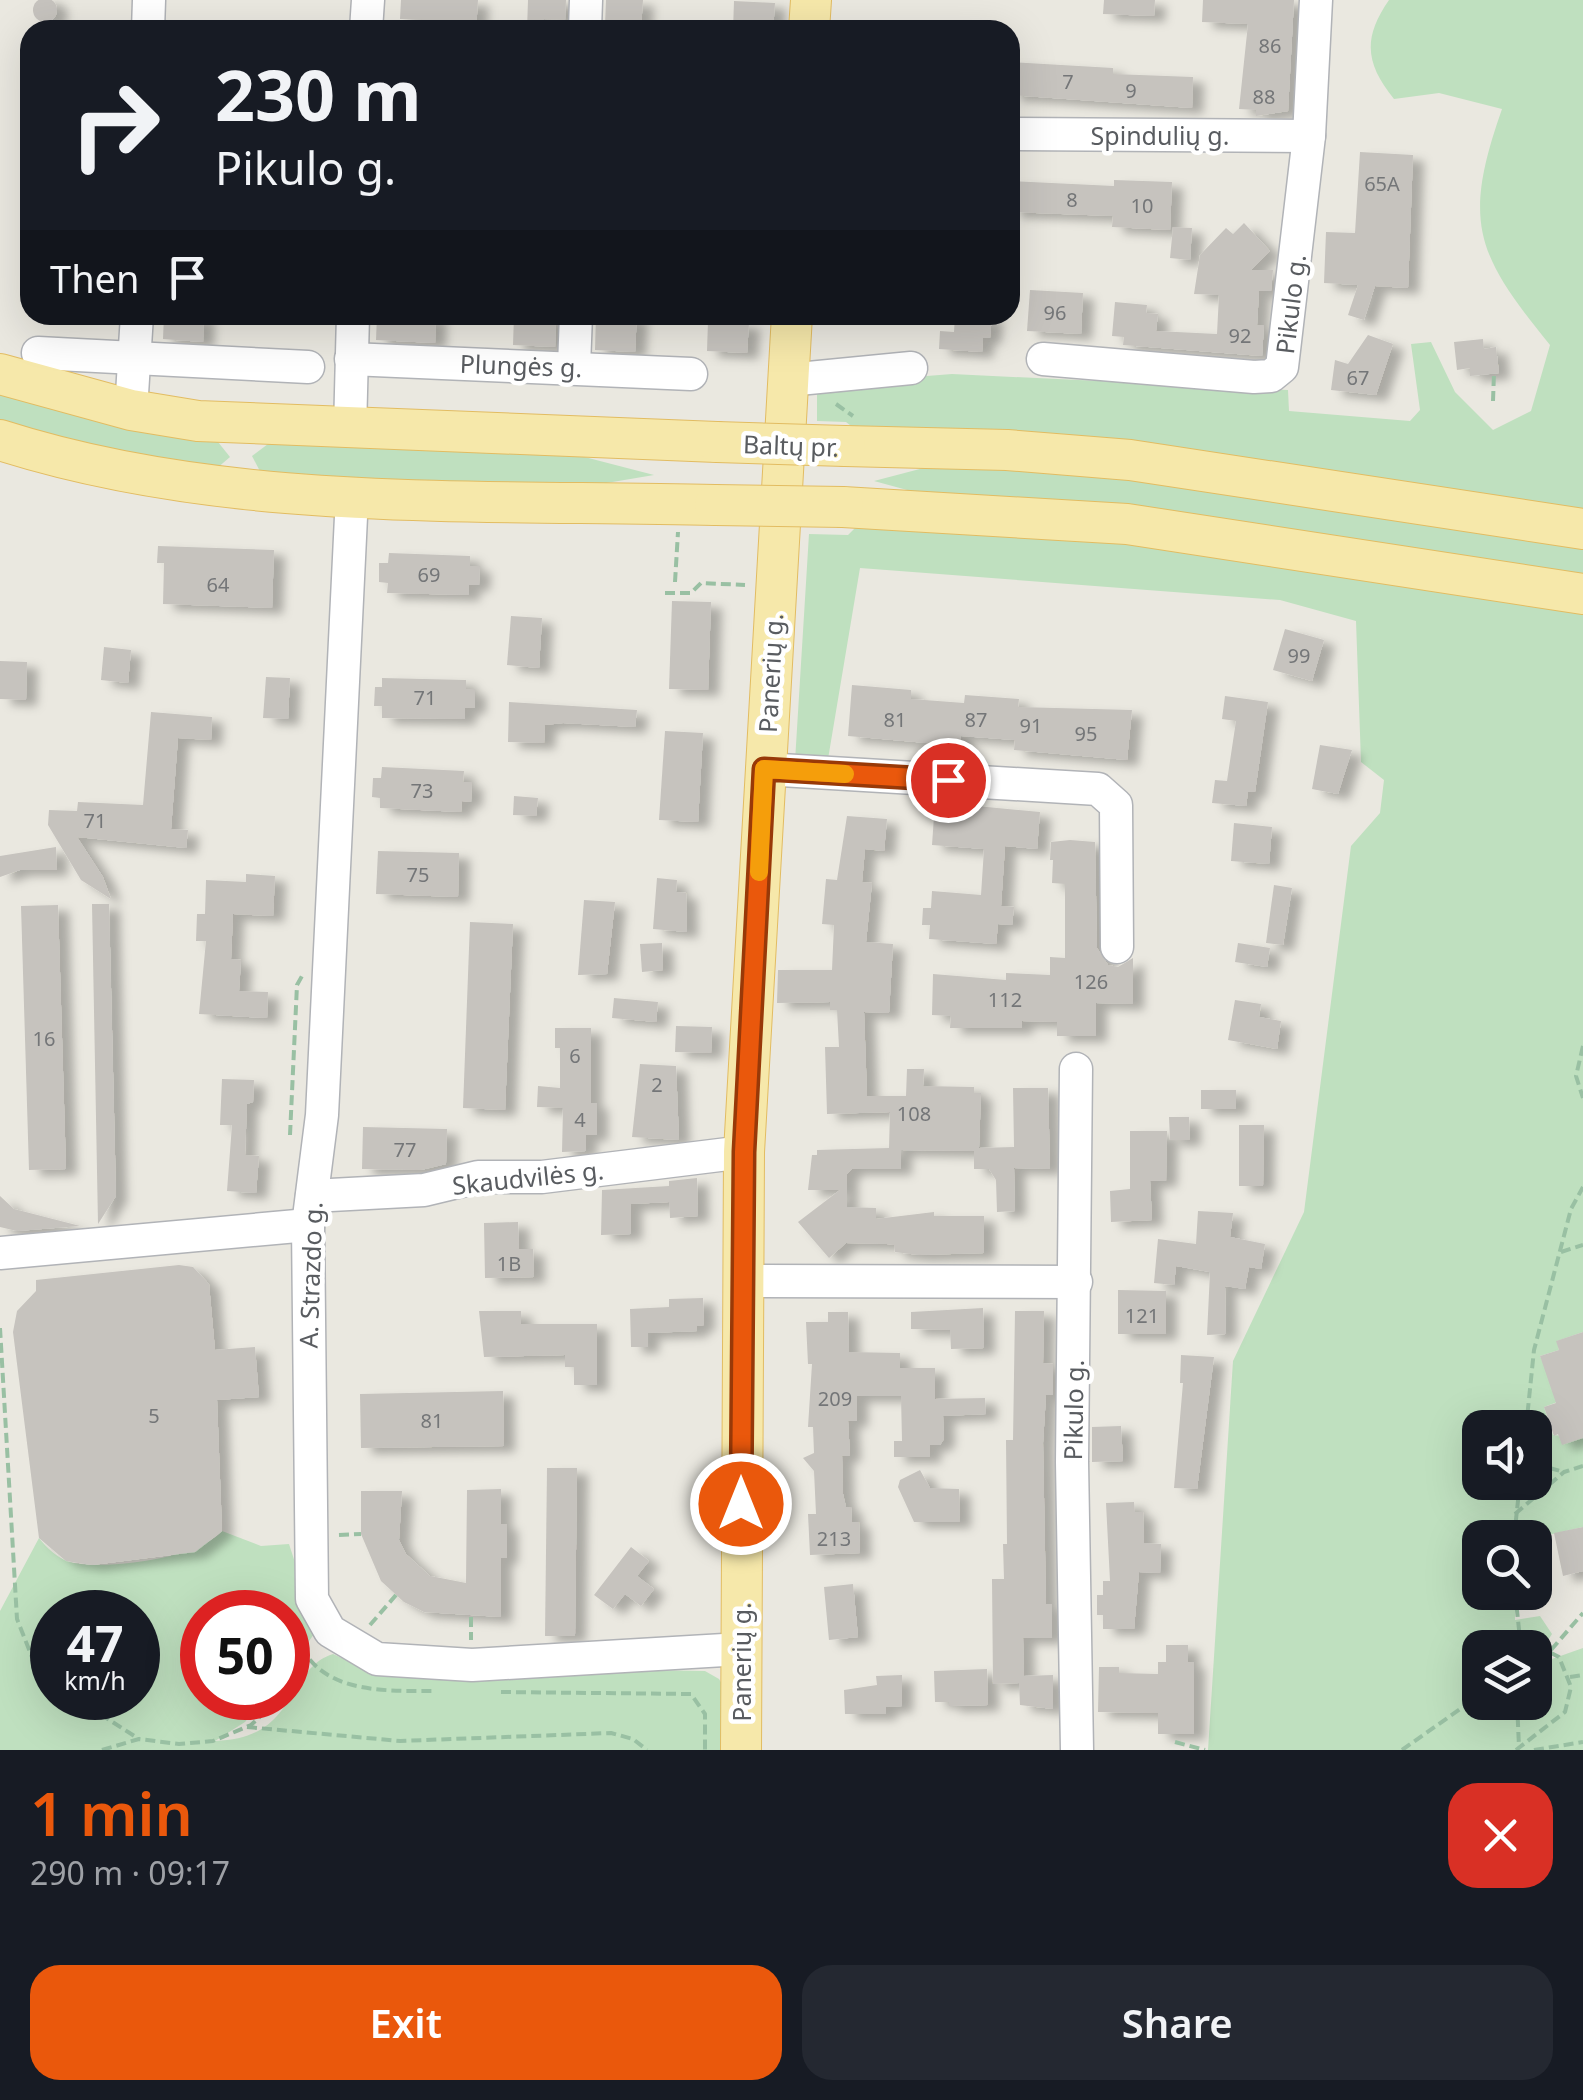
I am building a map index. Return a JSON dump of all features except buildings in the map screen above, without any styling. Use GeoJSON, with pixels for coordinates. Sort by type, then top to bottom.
{"type":"FeatureCollection","features":[{"type":"Feature","properties":{"kind":"main road","name":"Panerių g."},"geometry":{"type":"LineString","coordinates":[[741,1750],[744,1152],[791,325]]}},
{"type":"Feature","properties":{"kind":"main road","name":"Baltų pr."},"geometry":{"type":"LineString","coordinates":[[0,374],[130,410],[271,427],[798,445],[853,434],[1130,460],[1583,529]]}},
{"type":"Feature","properties":{"kind":"main road"},"geometry":{"type":"LineString","coordinates":[[239,487],[242,460],[250,444],[271,427]]}},
{"type":"Feature","properties":{"kind":"main road"},"geometry":{"type":"LineString","coordinates":[[0,440],[121,469],[239,487],[352,496],[843,507],[1127,524],[1583,594]]}},
{"type":"Feature","properties":{"kind":"main road"},"geometry":{"type":"LineString","coordinates":[[796,506],[798,445]]}},
{"type":"Feature","properties":{"kind":"street","name":"Pikulo g."},"geometry":{"type":"LineString","coordinates":[[1043,359],[1254,377],[1271,376],[1282,368],[1309,136],[1316,0]]}},
{"type":"Feature","properties":{"kind":"street","name":"Spindulių g."},"geometry":{"type":"LineString","coordinates":[[1020,134],[1309,136]]}},
{"type":"Feature","properties":{"kind":"street"},"geometry":{"type":"LineString","coordinates":[[130,410],[136,325]]}},
{"type":"Feature","properties":{"kind":"street"},"geometry":{"type":"LineString","coordinates":[[350,430],[353,325]]}},
{"type":"Feature","properties":{"kind":"street"},"geometry":{"type":"LineString","coordinates":[[574,366],[576,325]]}},
{"type":"Feature","properties":{"kind":"street"},"geometry":{"type":"LineString","coordinates":[[38,353],[308,366]]}},
{"type":"Feature","properties":{"kind":"street","name":"Plungės g."},"geometry":{"type":"LineString","coordinates":[[351,359],[692,374]]}},
{"type":"Feature","properties":{"kind":"street"},"geometry":{"type":"LineString","coordinates":[[788,391],[910,368]]}},
{"type":"Feature","properties":{"kind":"street","name":"A. Strazdo g."},"geometry":{"type":"LineString","coordinates":[[329,1644],[312,1599],[310,1579],[310,1210],[322,1115],[352,496]]}},
{"type":"Feature","properties":{"kind":"street"},"geometry":{"type":"LineString","coordinates":[[764,769],[1098,789],[1116,805],[1118,947]]}},
{"type":"Feature","properties":{"kind":"street","name":"Pikulo g."},"geometry":{"type":"LineString","coordinates":[[1076,1069],[1072,1462],[1077,1750]]}},
{"type":"Feature","properties":{"kind":"street","name":"Skaudvilės g."},"geometry":{"type":"LineString","coordinates":[[0,1254],[310,1210],[478,1177],[542,1177],[744,1152]]}},
{"type":"Feature","properties":{"kind":"street"},"geometry":{"type":"LineString","coordinates":[[741,1281],[1076,1282]]}},
{"type":"Feature","properties":{"kind":"street"},"geometry":{"type":"LineString","coordinates":[[329,1644],[378,1659],[472,1664],[741,1649]]}},
{"type":"Feature","properties":{"kind":"path"},"geometry":{"type":"LineString","coordinates":[[1492,401],[1494,373]]}},
{"type":"Feature","properties":{"kind":"path"},"geometry":{"type":"LineString","coordinates":[[788,391],[836,403],[853,434]]}},
{"type":"Feature","properties":{"kind":"path"},"geometry":{"type":"LineString","coordinates":[[675,582],[678,530]]}},
{"type":"Feature","properties":{"kind":"path"},"geometry":{"type":"LineString","coordinates":[[664,593],[690,592],[701,583],[775,586]]}},
{"type":"Feature","properties":{"kind":"path"},"geometry":{"type":"LineString","coordinates":[[1583,1046],[1576,1076],[1583,1098]]}},
{"type":"Feature","properties":{"kind":"path"},"geometry":{"type":"LineString","coordinates":[[1528,1410],[1534,1350],[1571,1209],[1583,1187]]}},
{"type":"Feature","properties":{"kind":"path"},"geometry":{"type":"LineString","coordinates":[[1562,1252],[1583,1245]]}},
{"type":"Feature","properties":{"kind":"path"},"geometry":{"type":"LineString","coordinates":[[0,1328],[17,1619],[30,1652]]}},
{"type":"Feature","properties":{"kind":"path"},"geometry":{"type":"LineString","coordinates":[[1516,1514],[1564,1472],[1583,1466]]}},
{"type":"Feature","properties":{"kind":"path"},"geometry":{"type":"LineString","coordinates":[[1552,1469],[1564,1472]]}},
{"type":"Feature","properties":{"kind":"path"},"geometry":{"type":"LineString","coordinates":[[1516,1520],[1518,1500]]}},
{"type":"Feature","properties":{"kind":"path"},"geometry":{"type":"LineString","coordinates":[[310,1663],[329,1644],[396,1595]]}},
{"type":"Feature","properties":{"kind":"path"},"geometry":{"type":"LineString","coordinates":[[1552,1649],[1583,1613]]}},
{"type":"Feature","properties":{"kind":"path"},"geometry":{"type":"LineString","coordinates":[[329,1644],[334,1679],[362,1690],[438,1691]]}},
{"type":"Feature","properties":{"kind":"path"},"geometry":{"type":"LineString","coordinates":[[1518,1749],[1565,1712],[1570,1700],[1570,1678],[1552,1651]]}},
{"type":"Feature","properties":{"kind":"path"},"geometry":{"type":"LineString","coordinates":[[1570,1678],[1583,1675]]}},
{"type":"Feature","properties":{"kind":"path"},"geometry":{"type":"LineString","coordinates":[[494,1692],[691,1694],[704,1714],[705,1750]]}},
{"type":"Feature","properties":{"kind":"path"},"geometry":{"type":"LineString","coordinates":[[1402,1750],[1462,1708]]}},
{"type":"Feature","properties":{"kind":"path"},"geometry":{"type":"LineString","coordinates":[[110,1720],[139,1738]]}},
{"type":"Feature","properties":{"kind":"path"},"geometry":{"type":"LineString","coordinates":[[248,1728],[257,1720]]}},
{"type":"Feature","properties":{"kind":"path"},"geometry":{"type":"LineString","coordinates":[[1517,1720],[1518,1749]]}},
{"type":"Feature","properties":{"kind":"path"},"geometry":{"type":"LineString","coordinates":[[102,1750],[139,1738],[196,1744],[248,1728],[400,1741],[611,1732],[633,1739],[647,1750]]}},
{"type":"Feature","properties":{"kind":"path"},"geometry":{"type":"LineString","coordinates":[[1176,1742],[1205,1750]]}},
{"type":"Feature","properties":{"kind":"path"},"geometry":{"type":"LineString","coordinates":[[1518,1749],[1583,1742]]}},
{"type":"Feature","properties":{"kind":"green space"},"geometry":{"type":"Polygon","coordinates":[[[1389,0],[1583,0],[1583,513],[860,433],[846,422],[817,421],[817,389],[826,384],[952,374],[1288,390],[1289,411],[1410,421],[1420,410],[1411,344],[1431,342],[1455,392],[1493,430],[1531,411],[1550,345],[1506,286],[1492,260],[1483,236],[1480,210],[1482,181],[1502,109],[1439,93],[1394,99],[1378,74],[1371,51],[1374,27],[1389,0]]]}},
{"type":"Feature","properties":{"kind":"green space"},"geometry":{"type":"Polygon","coordinates":[[[0,393],[218,442],[230,457],[216,469],[129,455],[0,426],[0,393]]]}},
{"type":"Feature","properties":{"kind":"green space"},"geometry":{"type":"Polygon","coordinates":[[[268,444],[573,454],[654,475],[571,489],[263,477],[252,456],[268,444]]]}},
{"type":"Feature","properties":{"kind":"green space"},"geometry":{"type":"Polygon","coordinates":[[[1016,464],[1583,544],[1583,581],[933,497],[874,481],[935,465],[1016,464]]]}},
{"type":"Feature","properties":{"kind":"green space"},"geometry":{"type":"Polygon","coordinates":[[[859,524],[1111,535],[1583,607],[1583,1332],[1557,1341],[1559,1350],[1540,1356],[1560,1401],[1544,1407],[1545,1410],[1462,1410],[1462,1500],[1552,1500],[1552,1432],[1583,1438],[1583,1527],[1552,1534],[1552,1520],[1462,1520],[1462,1610],[1515,1610],[1515,1620],[1540,1616],[1549,1630],[1462,1630],[1462,1720],[1552,1720],[1552,1659],[1583,1648],[1583,1750],[1208,1750],[1233,1361],[1304,1212],[1351,846],[1380,813],[1384,780],[1361,762],[1356,621],[1280,600],[860,568],[828,759],[795,761],[809,534],[848,535],[859,524]]]}},
{"type":"Feature","properties":{"kind":"green space"},"geometry":{"type":"Polygon","coordinates":[[[222,1531],[261,1546],[289,1544],[304,1590],[180,1590],[180,1720],[247,1720],[215,1741],[242,1737],[273,1720],[310,1720],[310,1670],[333,1654],[357,1665],[705,1671],[724,1687],[723,1750],[0,1750],[0,1611],[39,1538],[65,1560],[85,1564],[150,1560],[194,1549],[222,1531]]]}},
{"type":"Feature","properties":{"kind":"green space"},"geometry":{"type":"Polygon","coordinates":[[[310,1608],[317,1630],[310,1640],[310,1608]]]}},
{"type":"Feature","properties":{"kind":"slow traffic"},"geometry":{"type":"LineString","coordinates":[[759,872],[764,769],[845,774]]}},
{"type":"Feature","properties":{"kind":"route"},"geometry":{"type":"LineString","coordinates":[[741,1504],[744,1152],[764,769],[948,780]]}}]}
